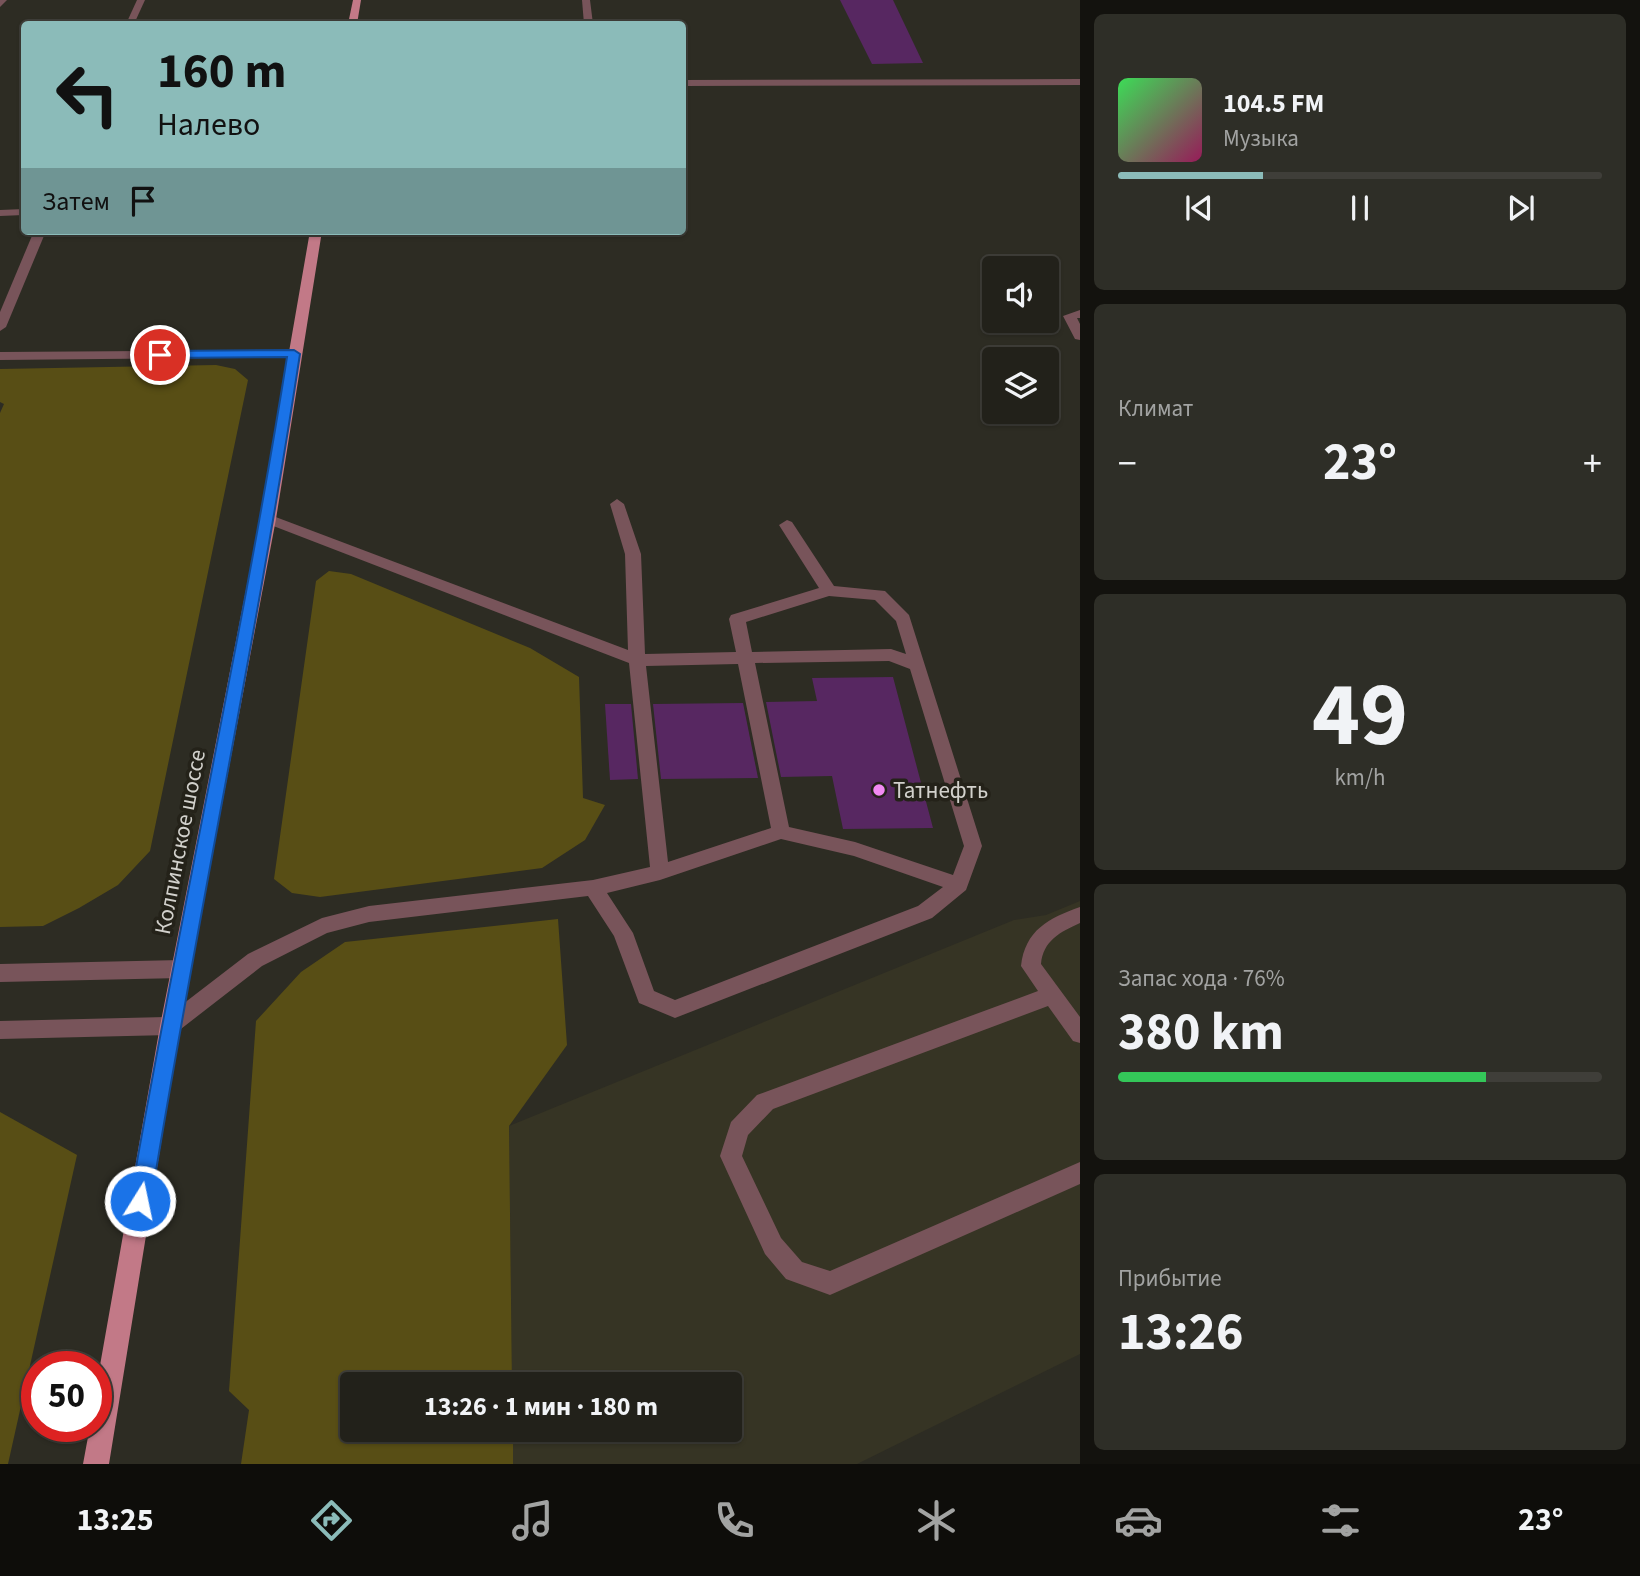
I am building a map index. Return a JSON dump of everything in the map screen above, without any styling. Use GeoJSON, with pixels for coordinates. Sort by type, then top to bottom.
{"type":"FeatureCollection","features":[{"type":"Feature","properties":{"kind":"main road"},"geometry":{"type":"LineString","coordinates":[[353,21],[357,0]]}},
{"type":"Feature","properties":{"kind":"main road","name":"Колпинское шоссе"},"geometry":{"type":"LineString","coordinates":[[96,1464],[170,1026],[268,519],[315,235]]}},
{"type":"Feature","properties":{"kind":"street"},"geometry":{"type":"LineString","coordinates":[[131,21],[141,0]]}},
{"type":"Feature","properties":{"kind":"street"},"geometry":{"type":"LineString","coordinates":[[586,0],[589,21]]}},
{"type":"Feature","properties":{"kind":"street"},"geometry":{"type":"LineString","coordinates":[[686,83],[1080,82]]}},
{"type":"Feature","properties":{"kind":"street"},"geometry":{"type":"LineString","coordinates":[[0,212],[21,212]]}},
{"type":"Feature","properties":{"kind":"street"},"geometry":{"type":"LineString","coordinates":[[0,327],[5,304],[38,235]]}},
{"type":"Feature","properties":{"kind":"street"},"geometry":{"type":"LineString","coordinates":[[1080,314],[1069,316],[1080,336]]}},
{"type":"Feature","properties":{"kind":"street"},"geometry":{"type":"LineString","coordinates":[[0,356],[294,354]]}},
{"type":"Feature","properties":{"kind":"street"},"geometry":{"type":"LineString","coordinates":[[617,504],[634,554],[637,660],[660,872]]}},
{"type":"Feature","properties":{"kind":"street"},"geometry":{"type":"LineString","coordinates":[[268,519],[637,660],[891,655],[916,665]]}},
{"type":"Feature","properties":{"kind":"street"},"geometry":{"type":"LineString","coordinates":[[788,524],[830,592]]}},
{"type":"Feature","properties":{"kind":"street"},"geometry":{"type":"LineString","coordinates":[[593,888],[623,933],[646,997],[675,1009],[925,912],[959,885],[973,846],[903,619],[878,595],[830,592],[737,619],[781,832]]}},
{"type":"Feature","properties":{"kind":"street"},"geometry":{"type":"LineString","coordinates":[[0,1030],[170,1026],[256,960],[322,926],[369,914],[593,888],[660,872],[781,832],[855,849],[959,885]]}},
{"type":"Feature","properties":{"kind":"street"},"geometry":{"type":"LineString","coordinates":[[1080,915],[1045,930],[1031,952],[1031,966],[1080,1034]]}},
{"type":"Feature","properties":{"kind":"street"},"geometry":{"type":"LineString","coordinates":[[0,973],[181,968]]}},
{"type":"Feature","properties":{"kind":"street"},"geometry":{"type":"LineString","coordinates":[[1052,995],[765,1102],[738,1129],[731,1156],[773,1246],[794,1271],[830,1283],[1080,1173]]}},
{"type":"Feature","properties":{"kind":"shaded area"},"geometry":{"type":"Polygon","coordinates":[[[216,365],[235,369],[248,380],[150,851],[118,885],[79,908],[43,926],[0,927],[0,413],[4,404],[0,402],[0,369],[216,365]]]}},
{"type":"Feature","properties":{"kind":"shaded area"},"geometry":{"type":"Polygon","coordinates":[[[329,571],[351,574],[530,648],[579,677],[583,798],[605,805],[585,840],[542,868],[320,897],[292,893],[274,879],[316,581],[329,571]]]}},
{"type":"Feature","properties":{"kind":"shaded area"},"geometry":{"type":"Polygon","coordinates":[[[1080,901],[1080,1354],[857,1464],[513,1464],[513,1442],[742,1442],[742,1372],[512,1372],[509,1126],[1014,920],[1046,915],[1080,901]]]}},
{"type":"Feature","properties":{"kind":"shaded area"},"geometry":{"type":"Polygon","coordinates":[[[558,919],[567,1045],[509,1126],[512,1372],[340,1372],[340,1442],[513,1442],[513,1464],[241,1464],[249,1410],[229,1391],[256,1021],[301,972],[345,942],[558,919]]]}},
{"type":"Feature","properties":{"kind":"shaded area"},"geometry":{"type":"Polygon","coordinates":[[[0,1112],[77,1155],[33,1351],[21,1351],[21,1406],[8,1464],[0,1464],[0,1112]]]}},
{"type":"Feature","properties":{"kind":"building"},"geometry":{"type":"Polygon","coordinates":[[[840,0],[893,0],[923,63],[872,64],[840,0]]]}},
{"type":"Feature","properties":{"kind":"building","name":"Татнефть"},"geometry":{"type":"Polygon","coordinates":[[[893,677],[933,828],[843,829],[832,776],[781,777],[766,702],[817,701],[812,678],[893,677]]]}},
{"type":"Feature","properties":{"kind":"building"},"geometry":{"type":"Polygon","coordinates":[[[743,703],[758,778],[661,779],[653,704],[743,703]]]}},
{"type":"Feature","properties":{"kind":"building"},"geometry":{"type":"Polygon","coordinates":[[[605,704],[631,704],[638,779],[610,780],[605,704]]]}},
{"type":"Feature","properties":{"kind":"place","name":"Татнефть"},"geometry":{"type":"Point","coordinates":[879,790]}},
{"type":"Feature","properties":{"kind":"route"},"geometry":{"type":"LineString","coordinates":[[140,1201],[170,1026],[268,519],[294,354],[160,355]]}}]}
